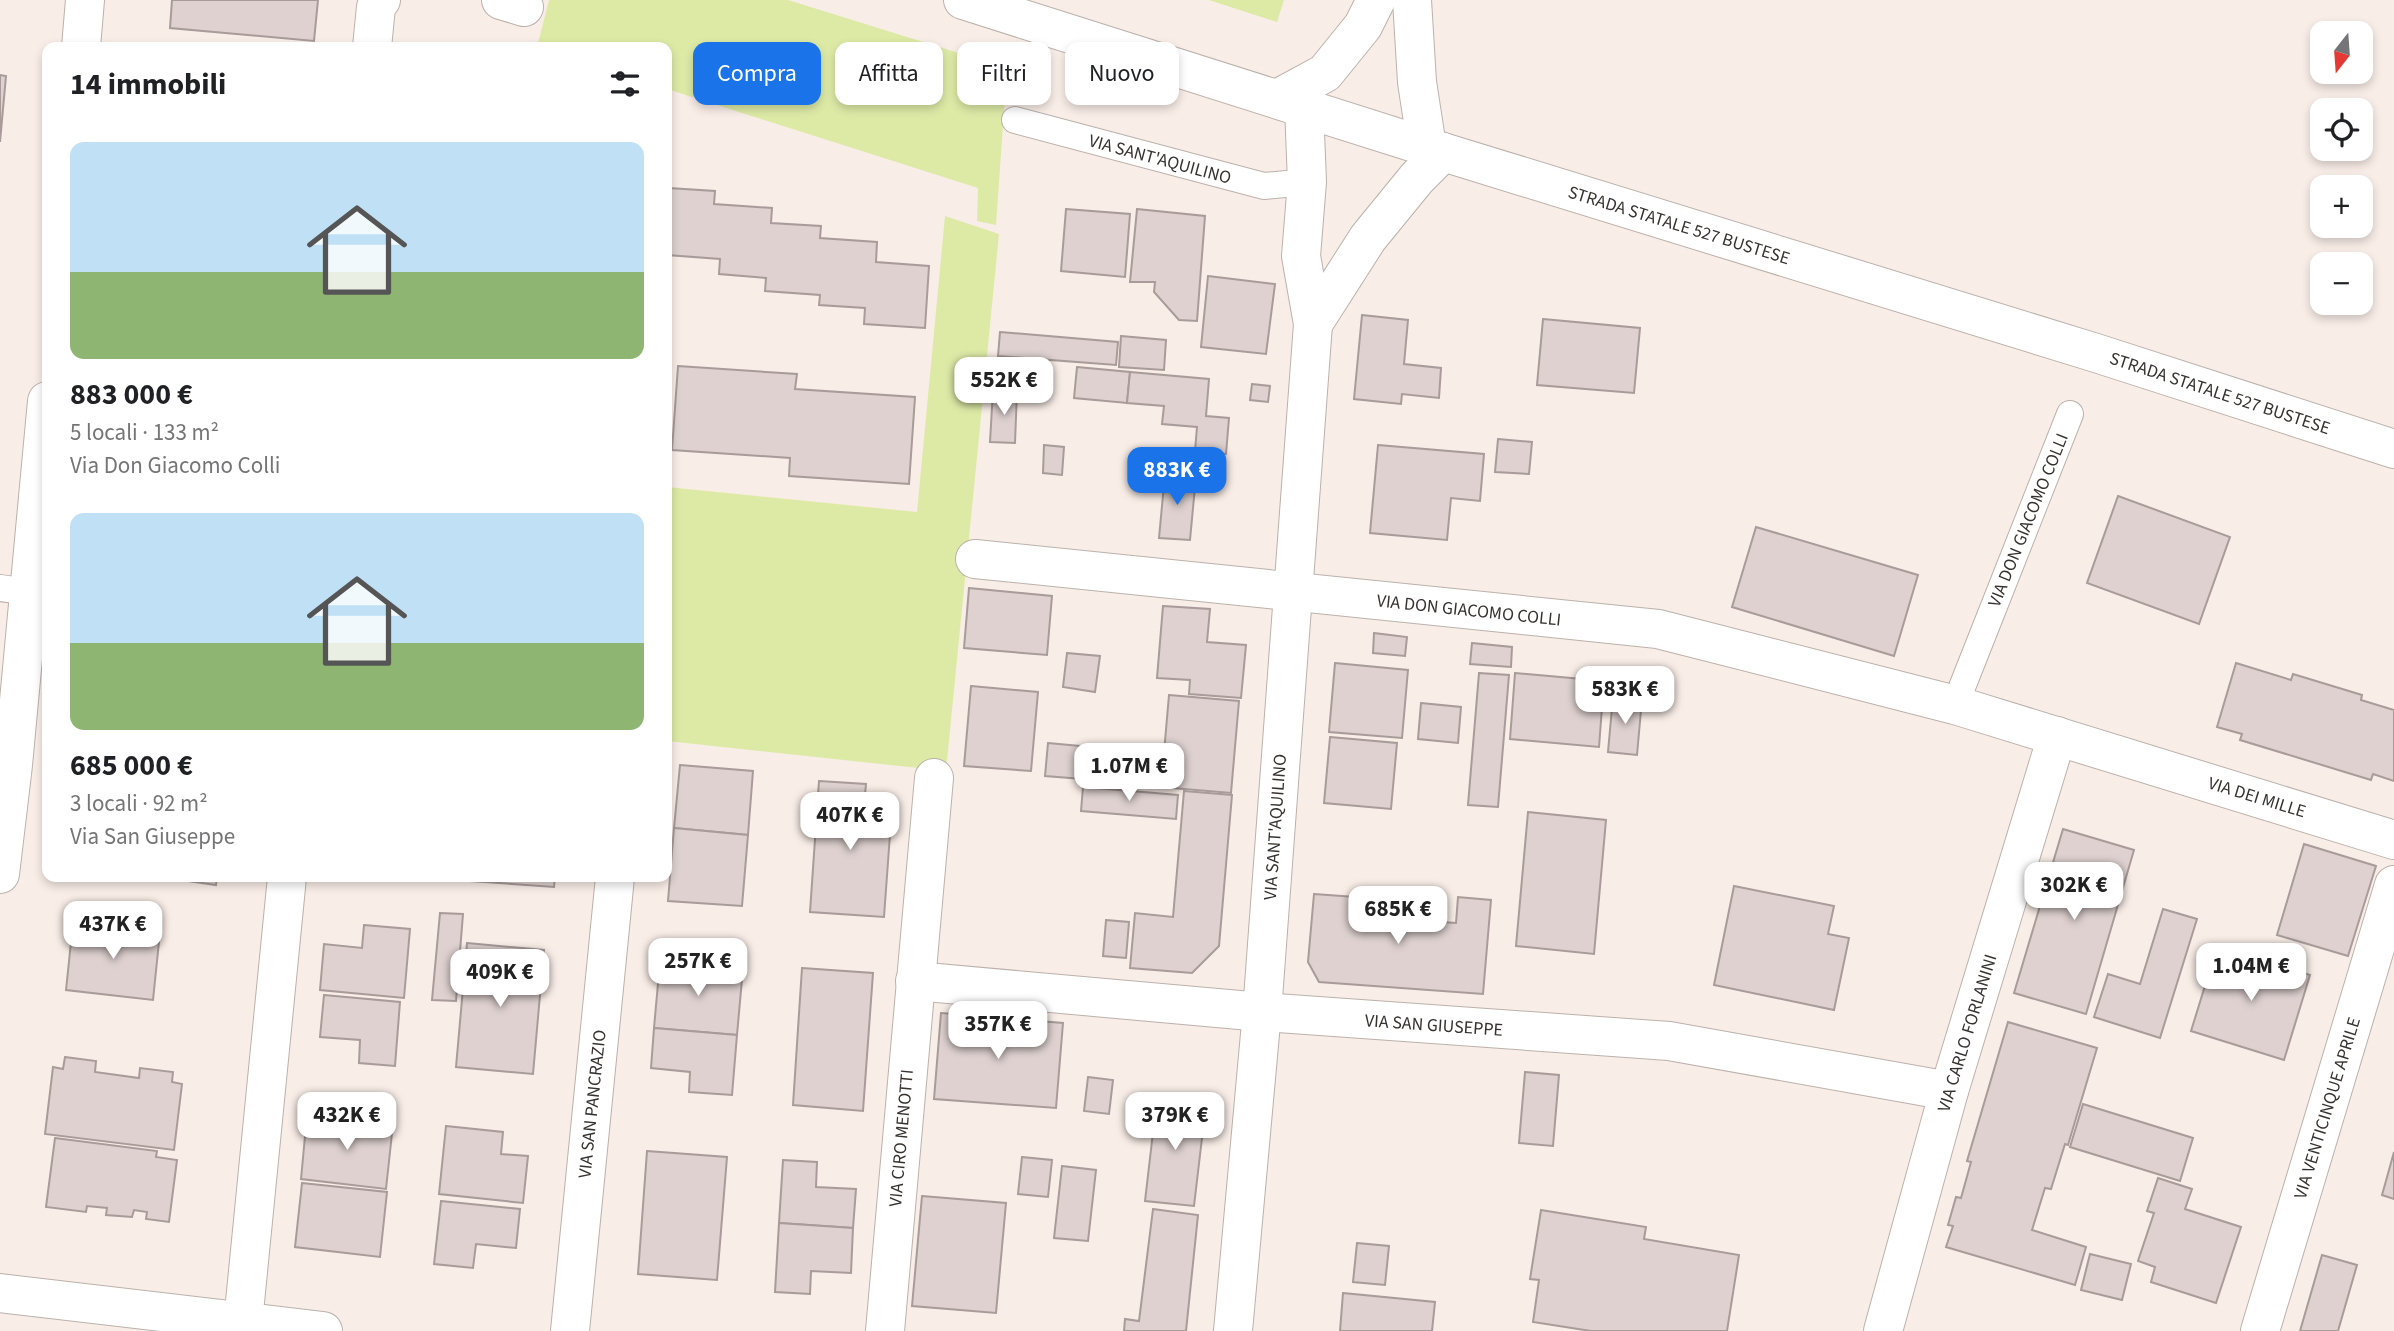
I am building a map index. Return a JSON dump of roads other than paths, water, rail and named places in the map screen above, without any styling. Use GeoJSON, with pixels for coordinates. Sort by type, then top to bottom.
{"type":"FeatureCollection","features":[{"type":"Feature","properties":{"kind":"street"},"geometry":{"type":"LineString","coordinates":[[81,42],[85,0]]}},
{"type":"Feature","properties":{"kind":"street"},"geometry":{"type":"LineString","coordinates":[[372,42],[376,7],[381,0]]}},
{"type":"Feature","properties":{"kind":"street","name":"STRADA STATALE 527 BUSTESE"},"geometry":{"type":"LineString","coordinates":[[963,0],[2096,353],[2394,449]]}},
{"type":"Feature","properties":{"kind":"street"},"geometry":{"type":"LineString","coordinates":[[1291,103],[1325,73],[1363,26],[1377,0]]}},
{"type":"Feature","properties":{"kind":"street"},"geometry":{"type":"LineString","coordinates":[[1412,0],[1417,82],[1435,149]]}},
{"type":"Feature","properties":{"kind":"street","name":"VIA SANT'AQUILINO"},"geometry":{"type":"LineString","coordinates":[[1233,1331],[1262,1012],[1313,324],[1301,256],[1307,182],[1291,103]]}},
{"type":"Feature","properties":{"kind":"street","name":"VIA SANT'AQUILINO"},"geometry":{"type":"LineString","coordinates":[[1313,324],[1368,238],[1418,178],[1435,149]]}},
{"type":"Feature","properties":{"kind":"street"},"geometry":{"type":"LineString","coordinates":[[0,874],[15,590],[42,431]]}},
{"type":"Feature","properties":{"kind":"street","name":"VIA DON GIACOMO COLLI"},"geometry":{"type":"LineString","coordinates":[[975,559],[1658,629],[1955,705],[2120,755]]}},
{"type":"Feature","properties":{"kind":"street","name":"VIA CARLO FORLANINI"},"geometry":{"type":"LineString","coordinates":[[1883,1331],[1949,1091],[2057,736]]}},
{"type":"Feature","properties":{"kind":"street","name":"VIA DEI MILLE"},"geometry":{"type":"LineString","coordinates":[[2120,755],[2394,840]]}},
{"type":"Feature","properties":{"kind":"street","name":"VIA CIRO MENOTTI"},"geometry":{"type":"LineString","coordinates":[[885,1331],[934,778]]}},
{"type":"Feature","properties":{"kind":"street"},"geometry":{"type":"LineString","coordinates":[[243,1322],[287,882]]}},
{"type":"Feature","properties":{"kind":"street","name":"VIA SAN PANCRAZIO"},"geometry":{"type":"LineString","coordinates":[[570,1331],[615,882]]}},
{"type":"Feature","properties":{"kind":"street","name":"VIA VENTICINQUE APRILE"},"geometry":{"type":"LineString","coordinates":[[2260,1331],[2394,885]]}},
{"type":"Feature","properties":{"kind":"street","name":"VIA SAN GIUSEPPE"},"geometry":{"type":"LineString","coordinates":[[915,981],[1262,1012],[1669,1041],[1949,1091]]}},
{"type":"Feature","properties":{"kind":"street"},"geometry":{"type":"LineString","coordinates":[[0,1293],[323,1331]]}},
{"type":"Feature","properties":{"kind":"lane","name":"VIA SANT'AQUILINO"},"geometry":{"type":"LineString","coordinates":[[1015,120],[1264,186],[1307,182]]}},
{"type":"Feature","properties":{"kind":"lane","name":"VIA DON GIACOMO COLLI"},"geometry":{"type":"LineString","coordinates":[[1955,705],[2070,414]]}}]}
